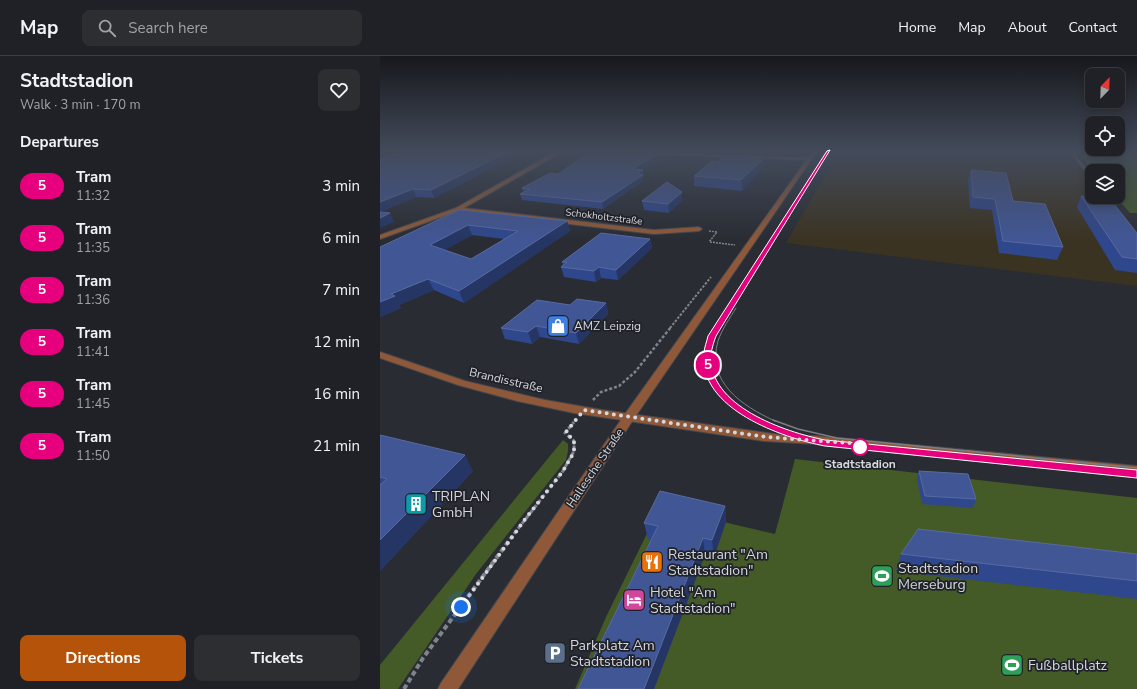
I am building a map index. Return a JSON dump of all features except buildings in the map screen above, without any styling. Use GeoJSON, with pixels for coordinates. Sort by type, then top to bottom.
{"type":"FeatureCollection","features":[{"type":"Feature","properties":{"kind":"street"},"geometry":{"type":"LineString","coordinates":[[380,238],[458,209],[508,181]]}},
{"type":"Feature","properties":{"kind":"street","name":"Hallesche Straße"},"geometry":{"type":"LineString","coordinates":[[447,689],[629,417],[795,181]]}},
{"type":"Feature","properties":{"kind":"street","name":"Schokholtzstraße"},"geometry":{"type":"LineString","coordinates":[[458,209],[654,232],[699,230]]}},
{"type":"Feature","properties":{"kind":"street","name":"Brandisstraße"},"geometry":{"type":"LineString","coordinates":[[380,355],[472,387],[519,398],[629,417],[766,437],[824,441],[1137,471]]}},
{"type":"Feature","properties":{"kind":"path"},"geometry":{"type":"LineString","coordinates":[[731,250],[739,240]]}},
{"type":"Feature","properties":{"kind":"path"},"geometry":{"type":"LineString","coordinates":[[709,242],[735,245]]}},
{"type":"Feature","properties":{"kind":"path"},"geometry":{"type":"LineString","coordinates":[[404,689],[433,646],[526,518],[563,471],[574,452],[574,441],[566,432],[601,392],[619,386],[635,372],[715,272]]}},
{"type":"Feature","properties":{"kind":"shaded area"},"geometry":{"type":"Polygon","coordinates":[[[822,181],[1085,181],[1085,204],[1108,204],[1137,241],[1137,286],[786,243],[822,181]]]}},
{"type":"Feature","properties":{"kind":"green space"},"geometry":{"type":"Polygon","coordinates":[[[1125,181],[1137,181],[1137,213],[1130,213],[1122,204],[1125,204],[1125,181]]]}},
{"type":"Feature","properties":{"kind":"green space"},"geometry":{"type":"Polygon","coordinates":[[[563,440],[568,444],[566,460],[476,574],[398,689],[380,689],[380,665],[563,440]]]}},
{"type":"Feature","properties":{"kind":"green space","name":"Stadtstadion Merseburg"},"geometry":{"type":"Polygon","coordinates":[[[795,459],[1137,498],[1137,689],[575,689],[606,617],[660,507],[775,534],[795,459]]]}},
{"type":"Feature","properties":{"kind":"tram line"},"geometry":{"type":"LineString","coordinates":[[758,421],[733,404],[715,381],[709,361],[712,336],[810,181]]}},
{"type":"Feature","properties":{"kind":"tram line","name":"5"},"geometry":{"type":"LineString","coordinates":[[810,181],[712,336],[707,354],[711,376],[720,392],[738,410],[773,428],[825,443],[930,455],[1137,474]]}},
{"type":"Feature","properties":{"kind":"tram line"},"geometry":{"type":"LineString","coordinates":[[736,308],[718,341],[716,356],[717,369],[722,380],[739,400],[750,408],[773,420]]}},
{"type":"Feature","properties":{"kind":"tram line"},"geometry":{"type":"LineString","coordinates":[[756,420],[774,429],[832,444],[1137,474]]}},
{"type":"Feature","properties":{"kind":"tram line"},"geometry":{"type":"LineString","coordinates":[[773,420],[798,429],[837,438],[1137,468]]}},
{"type":"Feature","properties":{"kind":"place","name":"AMZ Leipzig"},"geometry":{"type":"Point","coordinates":[558,326]}},
{"type":"Feature","properties":{"kind":"place","name":"Stadtstadion"},"geometry":{"type":"Point","coordinates":[860,447]}},
{"type":"Feature","properties":{"kind":"place","name":"TRIPLAN GmbH"},"geometry":{"type":"Point","coordinates":[416,504]}},
{"type":"Feature","properties":{"kind":"place","name":"Restaurant \"Am Stadtstadion\""},"geometry":{"type":"Point","coordinates":[652,562]}},
{"type":"Feature","properties":{"kind":"place","name":"Stadtstadion Merseburg"},"geometry":{"type":"Point","coordinates":[882,576]}},
{"type":"Feature","properties":{"kind":"place","name":"Hotel \"Am Stadtstadion\""},"geometry":{"type":"Point","coordinates":[634,600]}},
{"type":"Feature","properties":{"kind":"place","name":"Parkplatz Am Stadtstadion"},"geometry":{"type":"Point","coordinates":[555,653]}},
{"type":"Feature","properties":{"kind":"place","name":"Fußballplatz"},"geometry":{"type":"Point","coordinates":[1012,665]}},
{"type":"Feature","properties":{"kind":"route"},"geometry":{"type":"LineString","coordinates":[[461,607],[526,518],[563,471],[574,452],[574,441],[566,432],[584,410],[602,414],[766,437],[862,444],[860,447]]}}]}
